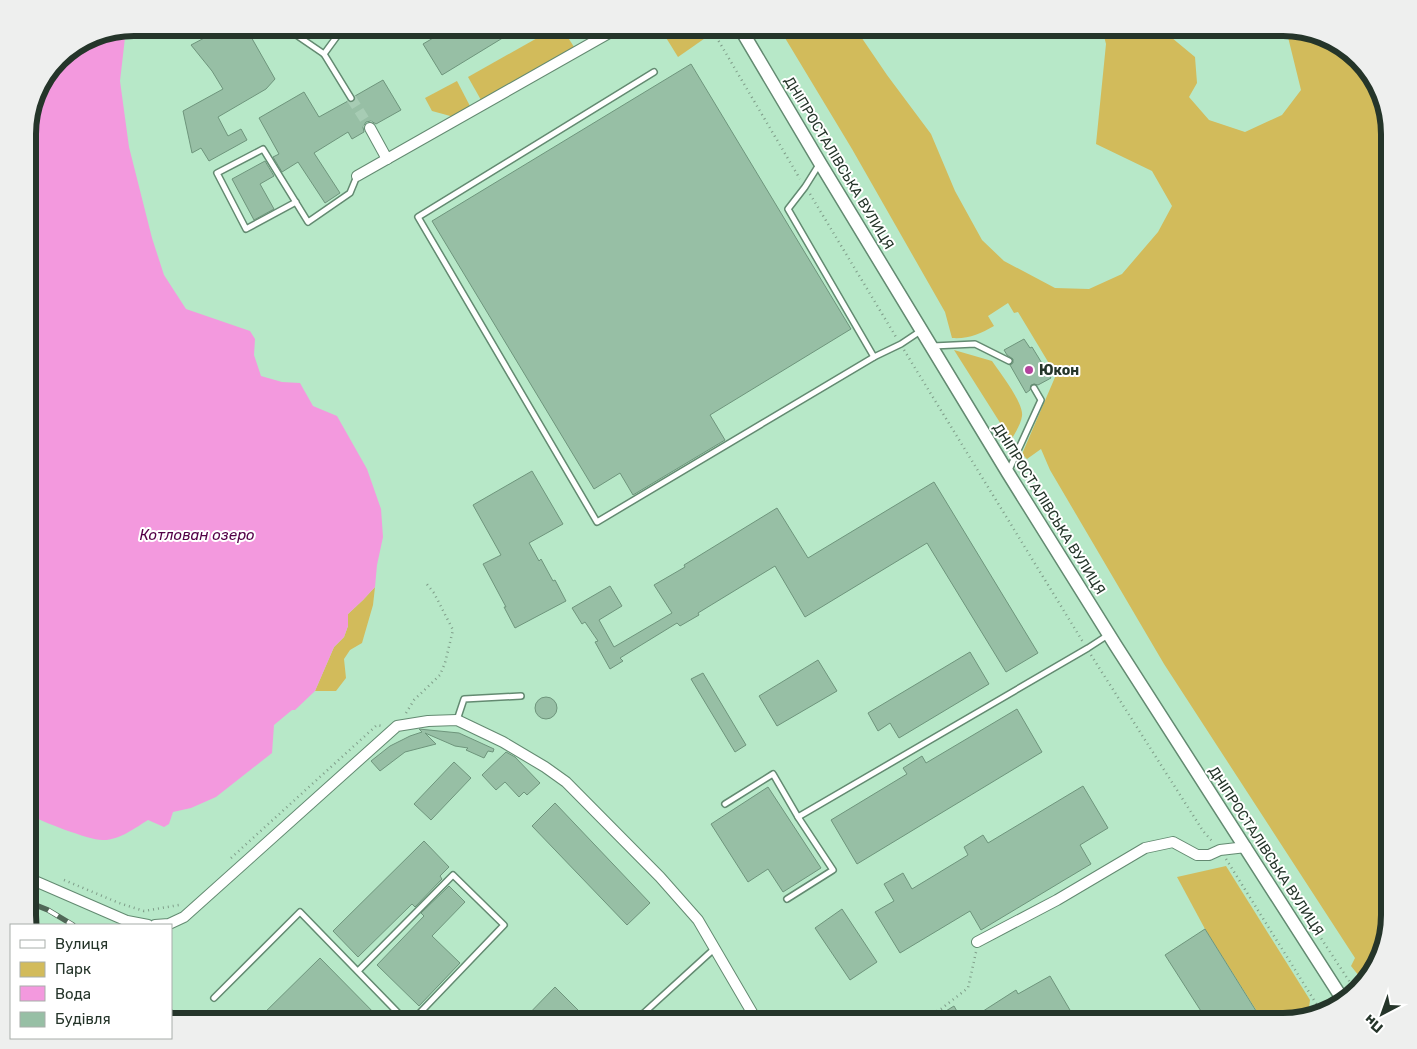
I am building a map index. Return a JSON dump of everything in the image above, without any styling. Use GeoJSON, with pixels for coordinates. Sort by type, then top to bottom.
{"type":"FeatureCollection","features":[{"type":"Feature","properties":{"kind":"street"},"geometry":{"type":"LineString","coordinates":[[357,176],[604,36]]}},
{"type":"Feature","properties":{"kind":"street","name":"ДНІПРОСТАЛІВСЬКА ВУЛИЦЯ"},"geometry":{"type":"LineString","coordinates":[[746,36],[820,163],[1008,473],[1340,995]]}},
{"type":"Feature","properties":{"kind":"street"},"geometry":{"type":"LineString","coordinates":[[370,128],[387,159]]}},
{"type":"Feature","properties":{"kind":"street"},"geometry":{"type":"LineString","coordinates":[[169,924],[184,917],[397,726],[428,721],[457,720],[503,742],[566,782],[660,877],[698,920],[752,1013]]}},
{"type":"Feature","properties":{"kind":"street"},"geometry":{"type":"LineString","coordinates":[[977,942],[1057,900],[1146,848],[1173,842],[1197,855],[1209,855],[1220,850],[1246,847]]}},
{"type":"Feature","properties":{"kind":"street"},"geometry":{"type":"LineString","coordinates":[[36,882],[126,921],[142,924]]}},
{"type":"Feature","properties":{"kind":"lane"},"geometry":{"type":"LineString","coordinates":[[298,36],[324,54],[351,98]]}},
{"type":"Feature","properties":{"kind":"lane"},"geometry":{"type":"LineString","coordinates":[[324,54],[337,36]]}},
{"type":"Feature","properties":{"kind":"lane"},"geometry":{"type":"LineString","coordinates":[[654,72],[418,217],[597,522],[922,330]]}},
{"type":"Feature","properties":{"kind":"lane"},"geometry":{"type":"LineString","coordinates":[[296,202],[246,229],[217,173],[263,149],[296,202],[308,222],[350,194],[357,176]]}},
{"type":"Feature","properties":{"kind":"lane"},"geometry":{"type":"LineString","coordinates":[[820,163],[788,209],[874,357]]}},
{"type":"Feature","properties":{"kind":"lane"},"geometry":{"type":"LineString","coordinates":[[932,346],[975,344],[1009,360]]}},
{"type":"Feature","properties":{"kind":"lane"},"geometry":{"type":"LineString","coordinates":[[1008,473],[1041,400],[1034,388]]}},
{"type":"Feature","properties":{"kind":"lane"},"geometry":{"type":"LineString","coordinates":[[798,817],[1109,634]]}},
{"type":"Feature","properties":{"kind":"lane"},"geometry":{"type":"LineString","coordinates":[[457,720],[464,699],[521,696]]}},
{"type":"Feature","properties":{"kind":"lane"},"geometry":{"type":"LineString","coordinates":[[725,804],[773,774],[832,870],[787,900]]}},
{"type":"Feature","properties":{"kind":"lane"},"geometry":{"type":"LineString","coordinates":[[358,971],[453,875],[504,925],[421,1013]]}},
{"type":"Feature","properties":{"kind":"lane"},"geometry":{"type":"LineString","coordinates":[[214,998],[300,912],[398,1013]]}},
{"type":"Feature","properties":{"kind":"lane"},"geometry":{"type":"LineString","coordinates":[[645,1013],[714,948]]}},
{"type":"Feature","properties":{"kind":"path"},"geometry":{"type":"LineString","coordinates":[[716,36],[805,187],[1088,648],[1203,831],[1220,850],[1318,1006]]}},
{"type":"Feature","properties":{"kind":"path"},"geometry":{"type":"LineString","coordinates":[[227,862],[378,725],[397,726],[414,700],[440,675],[451,645],[453,630],[434,593],[426,584]]}},
{"type":"Feature","properties":{"kind":"path"},"geometry":{"type":"LineString","coordinates":[[64,880],[119,903],[144,911],[178,906],[183,902]]}},
{"type":"Feature","properties":{"kind":"path"},"geometry":{"type":"LineString","coordinates":[[1313,926],[1351,985]]}},
{"type":"Feature","properties":{"kind":"path"},"geometry":{"type":"LineString","coordinates":[[933,1013],[968,988],[974,963]]}},
{"type":"Feature","properties":{"kind":"shaded area"},"geometry":{"type":"Polygon","coordinates":[[[134,36],[1283,36],[1314,41],[1343,56],[1357,70],[1371,91],[1380,121],[1381,134],[1381,915],[1376,946],[1361,975],[1343,993],[1326,1003],[1302,1011],[1283,1013],[172,1013],[172,924],[36,924],[36,128],[44,97],[49,85],[60,70],[74,56],[91,46],[115,38],[134,36]]]}},
{"type":"Feature","properties":{"kind":"green space"},"geometry":{"type":"Polygon","coordinates":[[[541,36],[567,36],[574,47],[481,100],[468,77],[541,36]]]}},
{"type":"Feature","properties":{"kind":"green space"},"geometry":{"type":"Polygon","coordinates":[[[665,36],[708,36],[678,57],[665,36]]]}},
{"type":"Feature","properties":{"kind":"green space"},"geometry":{"type":"Polygon","coordinates":[[[784,36],[860,36],[931,134],[955,191],[982,240],[1004,261],[1055,288],[1089,289],[1122,274],[1158,232],[1172,206],[1152,171],[1096,144],[1106,44],[1104,36],[1170,36],[1195,57],[1197,83],[1189,97],[1209,120],[1245,132],[1282,115],[1301,90],[1288,36],[1314,41],[1343,56],[1357,70],[1371,91],[1380,121],[1381,134],[1381,915],[1376,946],[1360,976],[1351,966],[1355,958],[1164,664],[1050,470],[1041,449],[1027,459],[1022,454],[1056,375],[1018,312],[1014,313],[1008,303],[988,316],[994,326],[964,338],[952,338],[945,312],[852,149],[784,36]]]}},
{"type":"Feature","properties":{"kind":"green space"},"geometry":{"type":"Polygon","coordinates":[[[457,81],[471,108],[454,117],[432,111],[425,98],[457,81]]]}},
{"type":"Feature","properties":{"kind":"green space"},"geometry":{"type":"Polygon","coordinates":[[[954,350],[992,361],[1011,388],[1022,410],[1022,416],[1011,440],[954,350]]]}},
{"type":"Feature","properties":{"kind":"green space"},"geometry":{"type":"Polygon","coordinates":[[[375,587],[373,605],[362,643],[350,650],[344,659],[346,678],[336,691],[315,691],[334,647],[344,637],[348,626],[348,614],[375,587]]]}},
{"type":"Feature","properties":{"kind":"green space"},"geometry":{"type":"Polygon","coordinates":[[[1226,866],[1310,1000],[1309,1009],[1283,1013],[1258,1013],[1205,929],[1177,877],[1226,866]]]}},
{"type":"Feature","properties":{"kind":"water","name":"Котлован озеро"},"geometry":{"type":"Polygon","coordinates":[[[125,37],[120,81],[129,147],[152,238],[164,275],[186,309],[250,331],[255,339],[254,355],[261,376],[282,382],[300,383],[313,406],[337,416],[367,469],[381,509],[383,537],[377,565],[375,587],[348,614],[348,626],[344,637],[334,647],[315,691],[295,710],[292,710],[274,725],[272,753],[216,797],[191,808],[173,812],[169,824],[164,827],[148,820],[120,836],[102,840],[65,830],[36,818],[36,128],[44,97],[49,85],[60,70],[74,56],[91,46],[125,37]]]}},
{"type":"Feature","properties":{"kind":"building"},"geometry":{"type":"Polygon","coordinates":[[[208,36],[251,36],[275,79],[266,89],[218,117],[228,136],[241,129],[247,140],[209,161],[201,148],[192,153],[183,111],[223,89],[212,71],[191,45],[208,36]]]}},
{"type":"Feature","properties":{"kind":"building"},"geometry":{"type":"Polygon","coordinates":[[[436,36],[506,36],[442,75],[423,44],[436,36]]]}},
{"type":"Feature","properties":{"kind":"building"},"geometry":{"type":"Polygon","coordinates":[[[691,64],[851,329],[710,415],[725,440],[633,495],[620,473],[594,489],[432,221],[691,64]]]}},
{"type":"Feature","properties":{"kind":"building"},"geometry":{"type":"Polygon","coordinates":[[[383,80],[401,110],[376,124],[371,121],[366,122],[363,127],[364,132],[352,139],[348,132],[314,153],[340,193],[325,203],[298,162],[282,172],[273,157],[279,154],[259,118],[304,92],[319,117],[348,101],[353,102],[355,96],[383,80]]]}},
{"type":"Feature","properties":{"kind":"building"},"geometry":{"type":"Polygon","coordinates":[[[265,161],[274,176],[260,184],[274,209],[254,220],[232,179],[265,161]]]}},
{"type":"Feature","properties":{"kind":"building","name":"Юкон"},"geometry":{"type":"Polygon","coordinates":[[[1024,339],[1030,348],[1032,347],[1051,378],[1038,385],[1031,385],[1030,390],[1026,393],[1010,365],[1013,363],[1013,359],[1004,350],[1024,339]]]}},
{"type":"Feature","properties":{"kind":"building"},"geometry":{"type":"Polygon","coordinates":[[[532,471],[563,524],[529,543],[539,561],[541,559],[553,581],[555,580],[566,601],[515,628],[483,564],[501,555],[473,505],[532,471]]]}},
{"type":"Feature","properties":{"kind":"building"},"geometry":{"type":"Polygon","coordinates":[[[934,482],[1038,653],[1006,672],[927,543],[805,617],[775,566],[698,613],[699,615],[680,626],[677,623],[620,658],[623,661],[610,669],[595,642],[598,641],[585,622],[582,624],[572,608],[610,586],[622,606],[599,620],[614,647],[672,613],[654,585],[777,508],[808,558],[934,482]]]}},
{"type":"Feature","properties":{"kind":"building"},"geometry":{"type":"Polygon","coordinates":[[[970,652],[989,684],[899,738],[890,723],[878,731],[868,713],[970,652]]]}},
{"type":"Feature","properties":{"kind":"building"},"geometry":{"type":"Polygon","coordinates":[[[818,660],[837,691],[777,726],[759,696],[818,660]]]}},
{"type":"Feature","properties":{"kind":"building"},"geometry":{"type":"Polygon","coordinates":[[[703,673],[746,745],[735,752],[691,679],[703,673]]]}},
{"type":"Feature","properties":{"kind":"building"},"geometry":{"type":"Polygon","coordinates":[[[546,697],[554,700],[557,708],[554,716],[546,719],[538,716],[535,708],[538,700],[546,697]]]}},
{"type":"Feature","properties":{"kind":"building"},"geometry":{"type":"Polygon","coordinates":[[[1017,709],[1042,752],[857,864],[831,820],[907,774],[903,768],[922,756],[926,763],[1017,709]]]}},
{"type":"Feature","properties":{"kind":"building"},"geometry":{"type":"Polygon","coordinates":[[[419,729],[459,733],[494,749],[493,752],[488,751],[484,758],[466,750],[468,748],[455,746],[425,733],[436,744],[405,752],[380,771],[371,761],[390,746],[422,732],[419,729]]]}},
{"type":"Feature","properties":{"kind":"building"},"geometry":{"type":"Polygon","coordinates":[[[506,752],[515,757],[540,783],[527,795],[524,792],[519,797],[505,782],[496,790],[482,775],[506,752]]]}},
{"type":"Feature","properties":{"kind":"building"},"geometry":{"type":"Polygon","coordinates":[[[454,762],[471,778],[431,820],[414,804],[454,762]]]}},
{"type":"Feature","properties":{"kind":"building"},"geometry":{"type":"Polygon","coordinates":[[[1083,786],[1108,828],[1080,845],[1091,864],[981,930],[970,911],[900,953],[875,912],[894,901],[884,884],[903,873],[912,889],[968,855],[964,847],[983,835],[988,843],[1083,786]]]}},
{"type":"Feature","properties":{"kind":"building"},"geometry":{"type":"Polygon","coordinates":[[[768,787],[821,868],[783,892],[768,869],[748,882],[711,824],[768,787]]]}},
{"type":"Feature","properties":{"kind":"building"},"geometry":{"type":"Polygon","coordinates":[[[555,803],[650,903],[627,925],[532,826],[555,803]]]}},
{"type":"Feature","properties":{"kind":"building"},"geometry":{"type":"Polygon","coordinates":[[[424,841],[449,867],[440,876],[442,879],[415,907],[412,904],[358,957],[333,931],[424,841]]]}},
{"type":"Feature","properties":{"kind":"building"},"geometry":{"type":"Polygon","coordinates":[[[449,886],[465,902],[432,936],[460,963],[419,1006],[377,965],[424,916],[421,913],[449,886]]]}},
{"type":"Feature","properties":{"kind":"building"},"geometry":{"type":"Polygon","coordinates":[[[842,909],[877,962],[850,980],[815,928],[842,909]]]}},
{"type":"Feature","properties":{"kind":"building"},"geometry":{"type":"Polygon","coordinates":[[[1205,929],[1257,1013],[1202,1013],[1165,955],[1205,929]]]}},
{"type":"Feature","properties":{"kind":"building"},"geometry":{"type":"Polygon","coordinates":[[[320,958],[374,1013],[264,1013],[320,958]]]}},
{"type":"Feature","properties":{"kind":"building"},"geometry":{"type":"Polygon","coordinates":[[[1050,976],[1072,1013],[980,1013],[1016,990],[1018,994],[1050,976]]]}},
{"type":"Feature","properties":{"kind":"building"},"geometry":{"type":"Polygon","coordinates":[[[555,987],[581,1013],[530,1013],[555,987]]]}},
{"type":"Feature","properties":{"kind":"building"},"geometry":{"type":"Polygon","coordinates":[[[954,1006],[958,1013],[943,1013],[954,1006]]]}},
{"type":"Feature","properties":{"kind":"tunnel"},"geometry":{"type":"LineString","coordinates":[[351,98],[370,128]]}},
{"type":"Feature","properties":{"kind":"railway"},"geometry":{"type":"LineString","coordinates":[[36,905],[71,924]]}},
{"type":"Feature","properties":{"kind":"place","name":"Юкон"},"geometry":{"type":"Point","coordinates":[1029,370]}}]}
